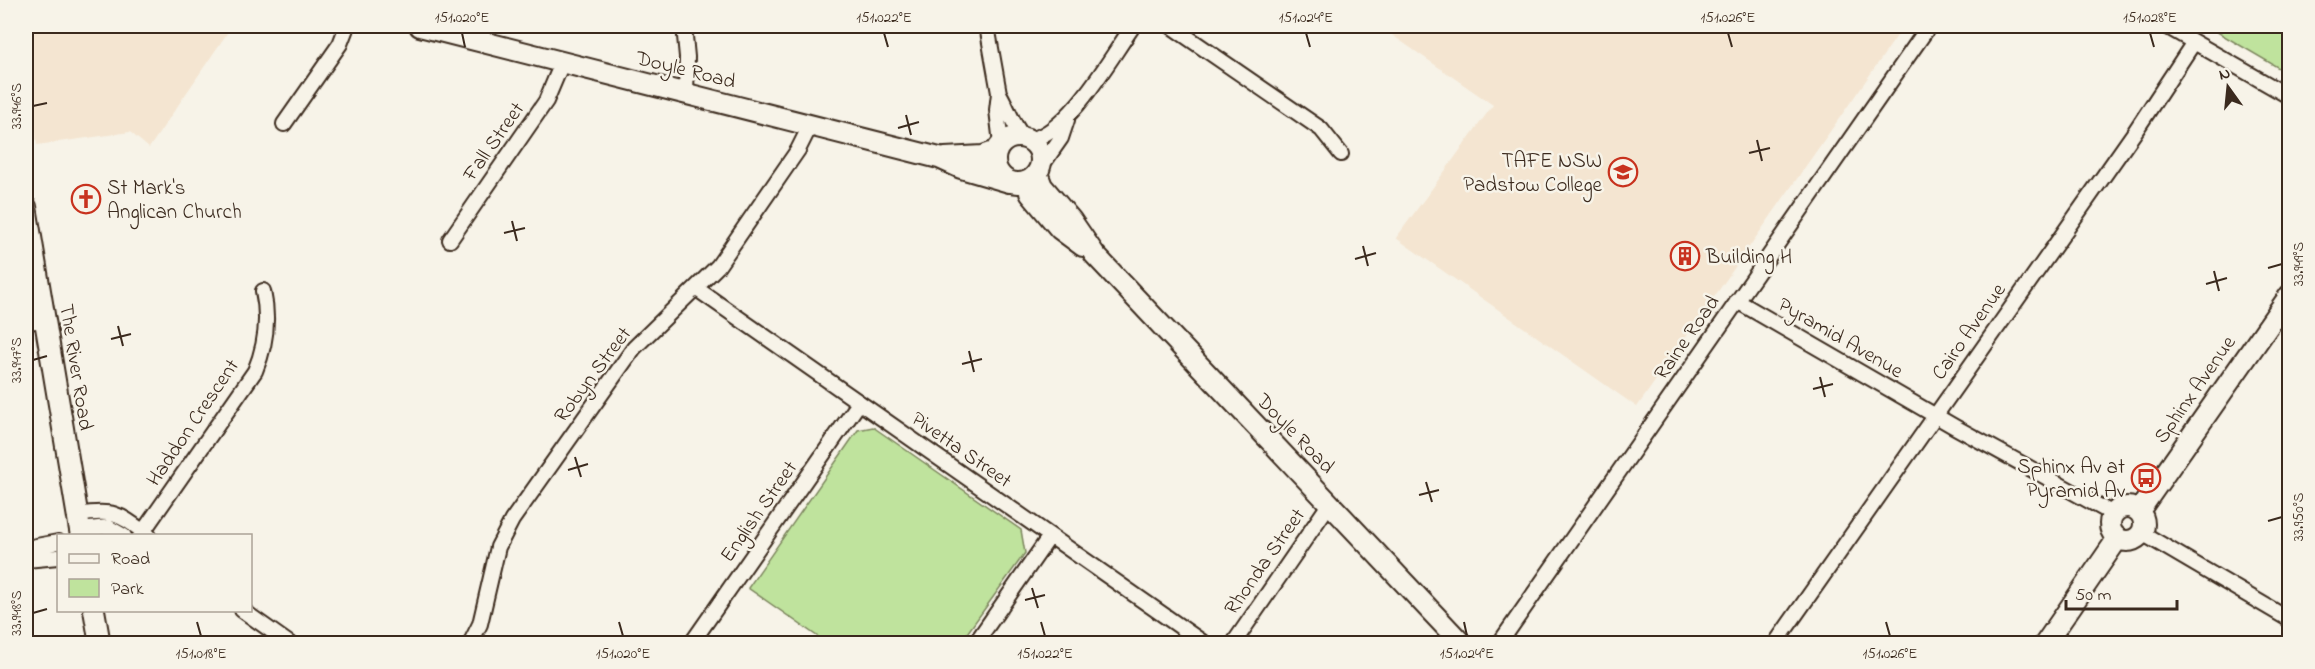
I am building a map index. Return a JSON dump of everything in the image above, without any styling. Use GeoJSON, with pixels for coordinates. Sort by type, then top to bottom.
{"type":"FeatureCollection","features":[{"type":"Feature","properties":{"kind":"street"},"geometry":{"type":"LineString","coordinates":[[284,124],[340,44],[347,26]]}},
{"type":"Feature","properties":{"kind":"street","name":"Doyle Road"},"geometry":{"type":"LineString","coordinates":[[420,26],[939,158],[961,168],[1014,183],[1037,200],[1060,229],[1095,255]]}},
{"type":"Feature","properties":{"kind":"street"},"geometry":{"type":"LineString","coordinates":[[684,26],[687,57],[686,94]]}},
{"type":"Feature","properties":{"kind":"street"},"geometry":{"type":"LineString","coordinates":[[987,26],[999,93],[997,110],[999,147],[995,161],[1000,175],[1014,183],[1030,180],[1061,138],[1068,118]]}},
{"type":"Feature","properties":{"kind":"street"},"geometry":{"type":"LineString","coordinates":[[999,147],[1011,138],[1027,139],[1047,135],[1068,118],[1133,26]]}},
{"type":"Feature","properties":{"kind":"street"},"geometry":{"type":"LineString","coordinates":[[1171,26],[1321,129],[1341,154]]}},
{"type":"Feature","properties":{"kind":"street","name":"Raine Road"},"geometry":{"type":"LineString","coordinates":[[1499,644],[1929,26]]}},
{"type":"Feature","properties":{"kind":"street"},"geometry":{"type":"LineString","coordinates":[[2166,26],[2289,97]]}},
{"type":"Feature","properties":{"kind":"street","name":"Cairo Avenue"},"geometry":{"type":"LineString","coordinates":[[1775,644],[2134,133],[2194,42]]}},
{"type":"Feature","properties":{"kind":"street","name":"Fall Street"},"geometry":{"type":"LineString","coordinates":[[450,240],[546,101],[562,63]]}},
{"type":"Feature","properties":{"kind":"street"},"geometry":{"type":"LineString","coordinates":[[999,93],[1008,108],[1013,123],[1040,152],[1039,170]]}},
{"type":"Feature","properties":{"kind":"street","name":"Robyn Street"},"geometry":{"type":"LineString","coordinates":[[470,644],[480,624],[498,547],[513,520],[634,348],[718,266],[798,150],[810,126]]}},
{"type":"Feature","properties":{"kind":"street","name":"Doyle Road"},"geometry":{"type":"LineString","coordinates":[[939,158],[983,156],[999,147]]}},
{"type":"Feature","properties":{"kind":"street","name":"Doyle Road"},"geometry":{"type":"LineString","coordinates":[[1039,170],[1046,191],[1071,220],[1095,255],[1462,644]]}},
{"type":"Feature","properties":{"kind":"street","name":"The River Road"},"geometry":{"type":"LineString","coordinates":[[26,207],[80,527]]}},
{"type":"Feature","properties":{"kind":"street","name":"Pivetta Street"},"geometry":{"type":"LineString","coordinates":[[697,289],[1205,644]]}},
{"type":"Feature","properties":{"kind":"street","name":"Haddon Crescent"},"geometry":{"type":"LineString","coordinates":[[144,534],[255,370],[262,349],[267,321],[263,291]]}},
{"type":"Feature","properties":{"kind":"street","name":"Sphinx Avenue"},"geometry":{"type":"LineString","coordinates":[[2139,512],[2289,295]]}},
{"type":"Feature","properties":{"kind":"street","name":"Pyramid Avenue"},"geometry":{"type":"LineString","coordinates":[[1737,301],[2113,514]]}},
{"type":"Feature","properties":{"kind":"street"},"geometry":{"type":"LineString","coordinates":[[26,322],[45,320]]}},
{"type":"Feature","properties":{"kind":"street","name":"English Street"},"geometry":{"type":"LineString","coordinates":[[691,644],[859,403]]}},
{"type":"Feature","properties":{"kind":"street","name":"Rhonda Street"},"geometry":{"type":"LineString","coordinates":[[1233,644],[1330,503]]}},
{"type":"Feature","properties":{"kind":"street"},"geometry":{"type":"LineString","coordinates":[[2122,507],[2134,508],[2144,522],[2142,533],[2133,540],[2118,538],[2114,535],[2110,525],[2113,514],[2122,507]]}},
{"type":"Feature","properties":{"kind":"street"},"geometry":{"type":"LineString","coordinates":[[80,527],[98,512],[114,513],[122,516],[144,534]]}},
{"type":"Feature","properties":{"kind":"street"},"geometry":{"type":"LineString","coordinates":[[80,527],[108,527],[120,534]]}},
{"type":"Feature","properties":{"kind":"street"},"geometry":{"type":"LineString","coordinates":[[2142,533],[2289,621]]}},
{"type":"Feature","properties":{"kind":"street"},"geometry":{"type":"LineString","coordinates":[[975,644],[1050,536]]}},
{"type":"Feature","properties":{"kind":"street"},"geometry":{"type":"LineString","coordinates":[[2045,644],[2118,538]]}},
{"type":"Feature","properties":{"kind":"street"},"geometry":{"type":"LineString","coordinates":[[26,548],[57,542]]}},
{"type":"Feature","properties":{"kind":"street"},"geometry":{"type":"LineString","coordinates":[[26,560],[57,557]]}},
{"type":"Feature","properties":{"kind":"street"},"geometry":{"type":"LineString","coordinates":[[94,612],[100,644]]}},
{"type":"Feature","properties":{"kind":"street"},"geometry":{"type":"LineString","coordinates":[[245,612],[290,644]]}},
{"type":"Feature","properties":{"kind":"shaded area"},"geometry":{"type":"Polygon","coordinates":[[[33,26],[232,26],[149,148],[130,132],[37,145],[29,90],[28,65],[33,26]]]}},
{"type":"Feature","properties":{"kind":"shaded area","name":"TAFE NSW Padstow College"},"geometry":{"type":"Polygon","coordinates":[[[1379,26],[1904,26],[1637,407],[1396,238],[1493,105],[1379,26]]]}},
{"type":"Feature","properties":{"kind":"green space"},"geometry":{"type":"Polygon","coordinates":[[[2207,26],[2289,26],[2289,74],[2207,26]]]}},
{"type":"Feature","properties":{"kind":"green space"},"geometry":{"type":"Polygon","coordinates":[[[873,427],[1021,530],[1025,553],[960,643],[827,643],[748,588],[858,430],[873,427]]]}},
{"type":"Feature","properties":{"kind":"place","name":"TAFE NSW Padstow College"},"geometry":{"type":"Point","coordinates":[1623,172]}},
{"type":"Feature","properties":{"kind":"place","name":"St Mark's Anglican Church"},"geometry":{"type":"Point","coordinates":[86,199]}},
{"type":"Feature","properties":{"kind":"place","name":"Building H"},"geometry":{"type":"Point","coordinates":[1685,256]}},
{"type":"Feature","properties":{"kind":"place","name":"Sphinx Av at Pyramid Av"},"geometry":{"type":"Point","coordinates":[2146,478]}}]}
